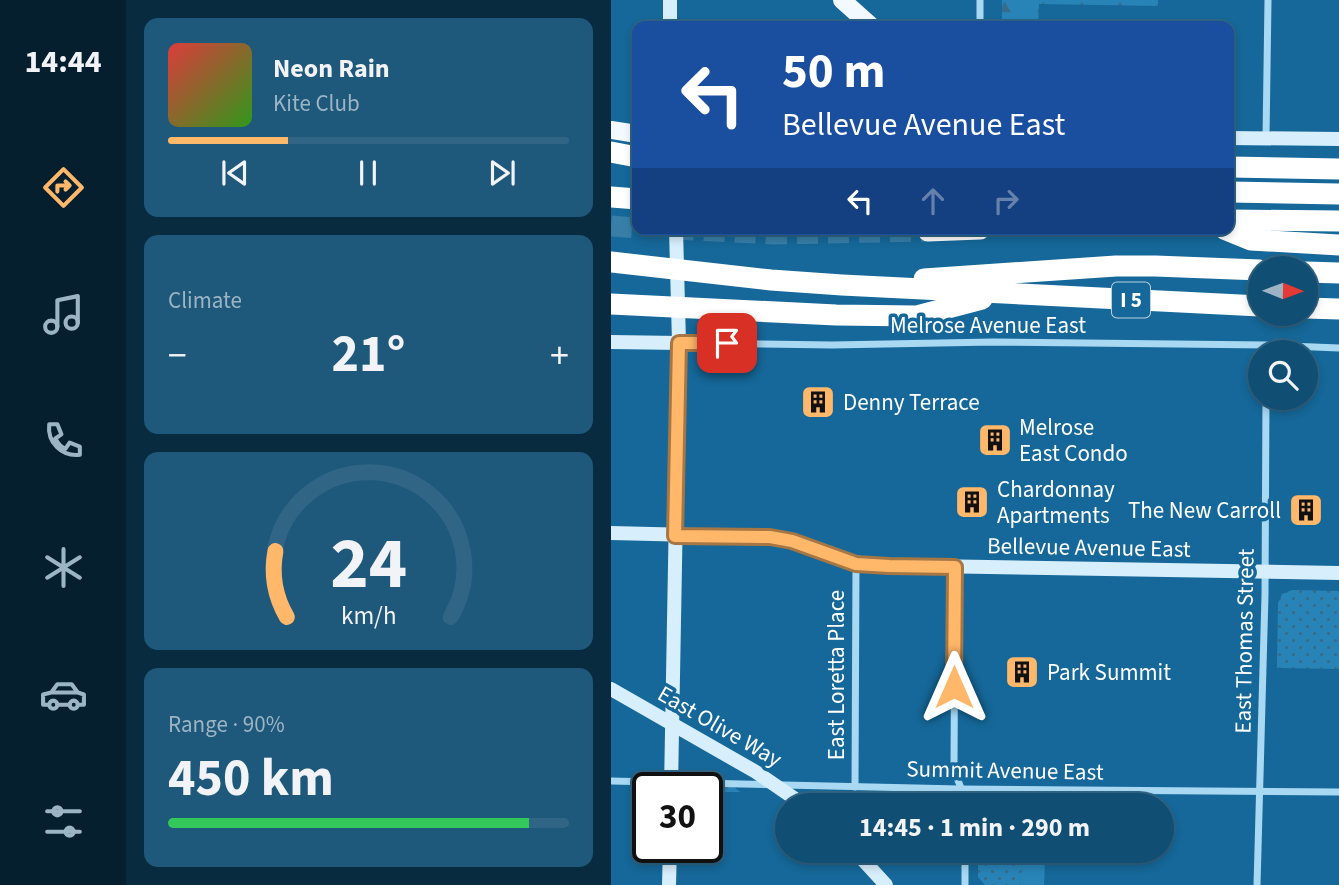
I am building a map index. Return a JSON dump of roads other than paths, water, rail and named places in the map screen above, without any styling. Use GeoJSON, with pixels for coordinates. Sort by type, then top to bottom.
{"type":"FeatureCollection","features":[{"type":"Feature","properties":{"kind":"highway"},"geometry":{"type":"LineString","coordinates":[[611,152],[632,156]]}},
{"type":"Feature","properties":{"kind":"highway"},"geometry":{"type":"LineString","coordinates":[[1234,167],[1339,169]]}},
{"type":"Feature","properties":{"kind":"highway"},"geometry":{"type":"LineString","coordinates":[[1234,192],[1339,194]]}},
{"type":"Feature","properties":{"kind":"highway"},"geometry":{"type":"LineString","coordinates":[[611,197],[632,199]]}},
{"type":"Feature","properties":{"kind":"highway"},"geometry":{"type":"LineString","coordinates":[[1234,220],[1339,222]]}},
{"type":"Feature","properties":{"kind":"highway"},"geometry":{"type":"LineString","coordinates":[[1234,228],[1339,229]]}},
{"type":"Feature","properties":{"kind":"highway"},"geometry":{"type":"LineString","coordinates":[[1234,233],[1251,240],[1339,245]]}},
{"type":"Feature","properties":{"kind":"highway","name":"I 5"},"geometry":{"type":"LineString","coordinates":[[611,262],[842,285],[1248,305]]}},
{"type":"Feature","properties":{"kind":"highway"},"geometry":{"type":"LineString","coordinates":[[842,285],[1116,266],[1248,270]]}},
{"type":"Feature","properties":{"kind":"highway"},"geometry":{"type":"LineString","coordinates":[[1318,272],[1339,273]]}},
{"type":"Feature","properties":{"kind":"highway"},"geometry":{"type":"LineString","coordinates":[[611,304],[836,315],[917,316],[1001,294]]}},
{"type":"Feature","properties":{"kind":"highway"},"geometry":{"type":"LineString","coordinates":[[1318,308],[1339,309]]}},
{"type":"Feature","properties":{"kind":"main road"},"geometry":{"type":"LineString","coordinates":[[670,0],[670,21]]}},
{"type":"Feature","properties":{"kind":"main road"},"geometry":{"type":"LineString","coordinates":[[842,0],[865,21]]}},
{"type":"Feature","properties":{"kind":"main road"},"geometry":{"type":"LineString","coordinates":[[611,130],[632,133]]}},
{"type":"Feature","properties":{"kind":"main road"},"geometry":{"type":"LineString","coordinates":[[1234,138],[1339,139]]}},
{"type":"Feature","properties":{"kind":"main road"},"geometry":{"type":"LineString","coordinates":[[671,772],[679,343],[676,235]]}},
{"type":"Feature","properties":{"kind":"main road"},"geometry":{"type":"LineString","coordinates":[[611,342],[679,343]]}},
{"type":"Feature","properties":{"kind":"main road","name":"Bellevue Avenue East"},"geometry":{"type":"LineString","coordinates":[[611,534],[770,537],[792,541],[856,564],[889,566],[1339,573]]}},
{"type":"Feature","properties":{"kind":"main road","name":"East Olive Way"},"geometry":{"type":"LineString","coordinates":[[611,689],[721,751],[788,793]]}},
{"type":"Feature","properties":{"kind":"main road"},"geometry":{"type":"LineString","coordinates":[[669,885],[670,863]]}},
{"type":"Feature","properties":{"kind":"main road"},"geometry":{"type":"LineString","coordinates":[[866,863],[886,885]]}},
{"type":"Feature","properties":{"kind":"street"},"geometry":{"type":"LineString","coordinates":[[980,0],[980,21]]}},
{"type":"Feature","properties":{"kind":"street"},"geometry":{"type":"LineString","coordinates":[[1266,138],[1268,0]]}},
{"type":"Feature","properties":{"kind":"street","name":"Melrose Avenue East"},"geometry":{"type":"LineString","coordinates":[[679,343],[832,345],[993,342],[1248,348]]}},
{"type":"Feature","properties":{"kind":"street","name":"Melrose Avenue East"},"geometry":{"type":"LineString","coordinates":[[1318,348],[1339,348]]}},
{"type":"Feature","properties":{"kind":"street","name":"East Thomas Street"},"geometry":{"type":"LineString","coordinates":[[1257,885],[1265,572],[1266,410]]}},
{"type":"Feature","properties":{"kind":"street","name":"East Loretta Place"},"geometry":{"type":"LineString","coordinates":[[855,787],[856,564]]}},
{"type":"Feature","properties":{"kind":"street"},"geometry":{"type":"LineString","coordinates":[[955,567],[954,767],[962,793]]}},
{"type":"Feature","properties":{"kind":"street","name":"Summit Avenue East"},"geometry":{"type":"LineString","coordinates":[[611,781],[632,782]]}},
{"type":"Feature","properties":{"kind":"street","name":"Summit Avenue East"},"geometry":{"type":"LineString","coordinates":[[723,785],[1339,792]]}},
{"type":"Feature","properties":{"kind":"street"},"geometry":{"type":"LineString","coordinates":[[965,863],[965,885]]}},
{"type":"Feature","properties":{"kind":"tunnel"},"geometry":{"type":"LineString","coordinates":[[611,226],[632,228]]}},
{"type":"Feature","properties":{"kind":"place","name":"Denny Terrace"},"geometry":{"type":"Point","coordinates":[818,402]}},
{"type":"Feature","properties":{"kind":"place","name":"Melrose East Condo"},"geometry":{"type":"Point","coordinates":[995,440]}},
{"type":"Feature","properties":{"kind":"place","name":"Chardonnay Apartments"},"geometry":{"type":"Point","coordinates":[972,502]}},
{"type":"Feature","properties":{"kind":"place","name":"The New Carroll"},"geometry":{"type":"Point","coordinates":[1306,510]}},
{"type":"Feature","properties":{"kind":"place","name":"Park Summit"},"geometry":{"type":"Point","coordinates":[1022,672]}}]}
